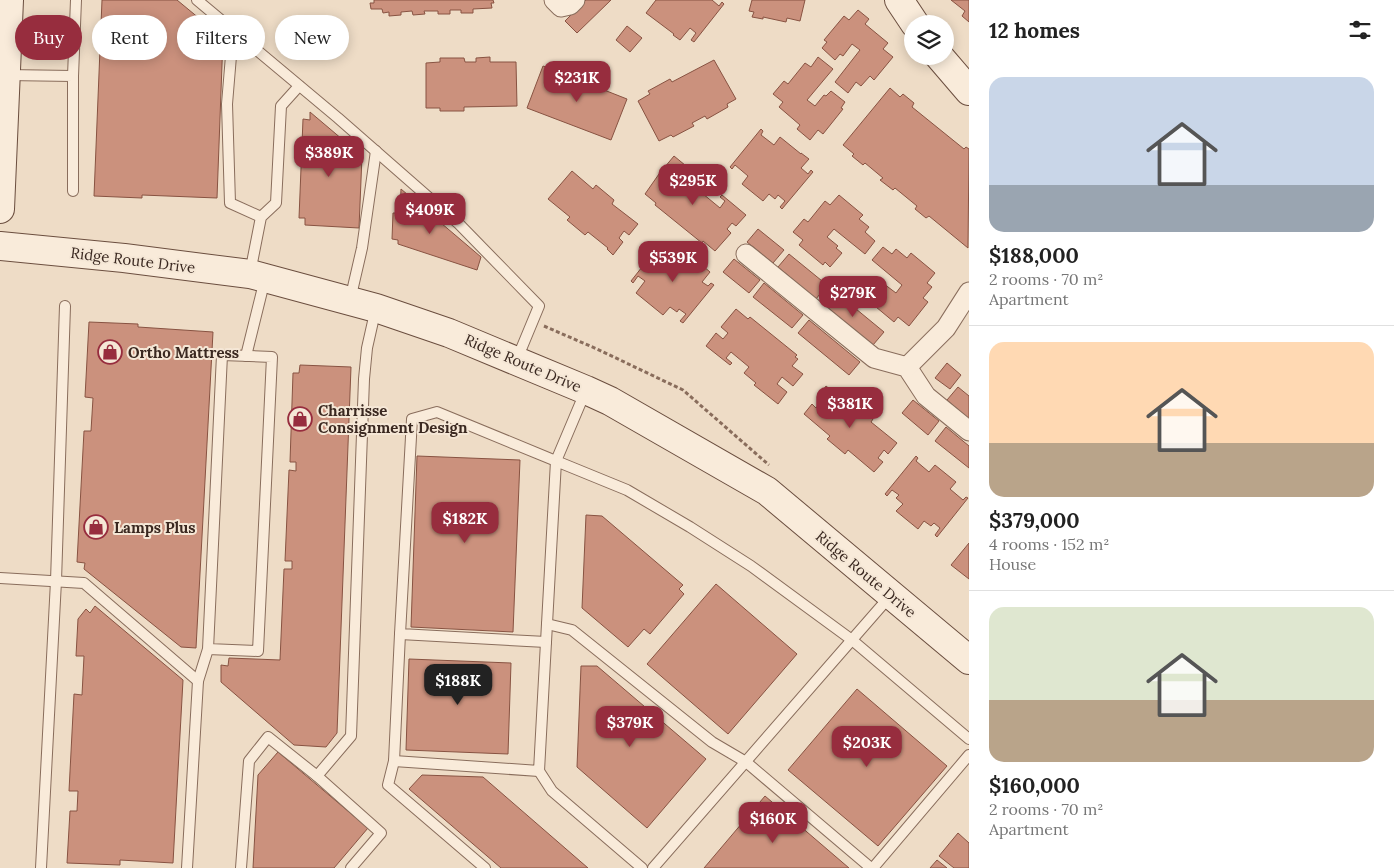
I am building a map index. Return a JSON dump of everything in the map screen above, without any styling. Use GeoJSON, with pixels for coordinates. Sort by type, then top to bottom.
{"type":"FeatureCollection","features":[{"type":"Feature","properties":{"kind":"main road"},"geometry":{"type":"LineString","coordinates":[[0,208],[9,0]]}},
{"type":"Feature","properties":{"kind":"main road"},"geometry":{"type":"LineString","coordinates":[[899,0],[909,15]]}},
{"type":"Feature","properties":{"kind":"main road"},"geometry":{"type":"LineString","coordinates":[[946,65],[969,91]]}},
{"type":"Feature","properties":{"kind":"main road","name":"Ridge Route Drive"},"geometry":{"type":"LineString","coordinates":[[0,246],[124,258],[258,276],[376,308],[449,333],[516,360],[618,406],[767,491],[969,660]]}},
{"type":"Feature","properties":{"kind":"street"},"geometry":{"type":"LineString","coordinates":[[554,0],[561,7],[570,5],[575,0]]}},
{"type":"Feature","properties":{"kind":"street"},"geometry":{"type":"LineString","coordinates":[[746,254],[874,358],[907,367],[926,396],[969,431]]}},
{"type":"Feature","properties":{"kind":"street"},"geometry":{"type":"LineString","coordinates":[[907,367],[946,328],[969,292]]}},
{"type":"Feature","properties":{"kind":"lane"},"geometry":{"type":"LineString","coordinates":[[72,192],[76,0]]}},
{"type":"Feature","properties":{"kind":"lane"},"geometry":{"type":"LineString","coordinates":[[197,0],[215,15]]}},
{"type":"Feature","properties":{"kind":"lane"},"geometry":{"type":"LineString","coordinates":[[265,57],[459,224],[539,306],[516,360]]}},
{"type":"Feature","properties":{"kind":"lane"},"geometry":{"type":"LineString","coordinates":[[231,60],[227,104],[230,203],[260,217]]}},
{"type":"Feature","properties":{"kind":"lane"},"geometry":{"type":"LineString","coordinates":[[6,75],[74,76]]}},
{"type":"Feature","properties":{"kind":"lane"},"geometry":{"type":"LineString","coordinates":[[246,356],[258,276],[260,217],[276,202],[281,106],[299,86]]}},
{"type":"Feature","properties":{"kind":"lane"},"geometry":{"type":"LineString","coordinates":[[349,301],[362,248],[376,151]]}},
{"type":"Feature","properties":{"kind":"lane"},"geometry":{"type":"LineString","coordinates":[[41,868],[56,581],[65,306]]}},
{"type":"Feature","properties":{"kind":"lane"},"geometry":{"type":"LineString","coordinates":[[317,776],[351,736],[364,379],[367,348],[376,308]]}},
{"type":"Feature","properties":{"kind":"lane"},"geometry":{"type":"LineString","coordinates":[[187,868],[198,681],[208,649],[222,355],[272,357],[258,651],[208,649]]}},
{"type":"Feature","properties":{"kind":"lane"},"geometry":{"type":"LineString","coordinates":[[586,390],[556,460],[539,771],[552,791],[642,868]]}},
{"type":"Feature","properties":{"kind":"lane"},"geometry":{"type":"LineString","coordinates":[[486,868],[388,784],[394,761],[412,419],[437,412],[627,490],[690,527],[751,566],[852,640],[969,739]]}},
{"type":"Feature","properties":{"kind":"lane"},"geometry":{"type":"LineString","coordinates":[[0,578],[84,583],[198,681]]}},
{"type":"Feature","properties":{"kind":"lane"},"geometry":{"type":"LineString","coordinates":[[653,868],[891,595]]}},
{"type":"Feature","properties":{"kind":"lane"},"geometry":{"type":"LineString","coordinates":[[547,624],[572,630],[712,742],[746,762],[872,868],[969,755]]}},
{"type":"Feature","properties":{"kind":"lane"},"geometry":{"type":"LineString","coordinates":[[400,634],[546,642]]}},
{"type":"Feature","properties":{"kind":"lane"},"geometry":{"type":"LineString","coordinates":[[241,868],[249,761],[268,737],[317,776],[381,833],[351,868]]}},
{"type":"Feature","properties":{"kind":"lane"},"geometry":{"type":"LineString","coordinates":[[394,761],[539,771]]}},
{"type":"Feature","properties":{"kind":"building"},"geometry":{"type":"Polygon","coordinates":[[[102,0],[177,0],[195,15],[177,15],[177,60],[222,60],[217,198],[142,195],[142,198],[94,196],[100,60],[167,60],[167,15],[101,15],[102,0]]]}},
{"type":"Feature","properties":{"kind":"building"},"geometry":{"type":"Polygon","coordinates":[[[374,0],[493,0],[494,3],[491,3],[492,8],[473,9],[473,13],[461,13],[461,10],[450,10],[450,14],[438,14],[438,11],[424,11],[425,14],[413,15],[412,11],[401,12],[401,15],[389,16],[389,12],[383,13],[382,9],[371,9],[370,3],[374,3],[374,0]]]}},
{"type":"Feature","properties":{"kind":"building"},"geometry":{"type":"Polygon","coordinates":[[[586,0],[611,0],[577,33],[565,21],[586,0]]]}},
{"type":"Feature","properties":{"kind":"building"},"geometry":{"type":"Polygon","coordinates":[[[656,0],[712,0],[719,6],[722,2],[724,4],[694,42],[691,40],[696,33],[690,28],[680,40],[646,13],[656,0]]]}},
{"type":"Feature","properties":{"kind":"building"},"geometry":{"type":"Polygon","coordinates":[[[752,0],[805,0],[800,21],[787,18],[786,22],[763,17],[763,19],[752,17],[754,12],[749,11],[752,0]]]}},
{"type":"Feature","properties":{"kind":"building"},"geometry":{"type":"Polygon","coordinates":[[[951,0],[969,0],[969,22],[962,16],[965,11],[951,0]]]}},
{"type":"Feature","properties":{"kind":"building"},"geometry":{"type":"Polygon","coordinates":[[[858,10],[869,19],[865,24],[888,43],[883,49],[893,57],[874,80],[870,76],[861,86],[856,82],[848,93],[835,82],[860,50],[852,44],[843,56],[840,54],[835,60],[822,48],[827,42],[824,40],[844,16],[849,20],[858,10]]]}},
{"type":"Feature","properties":{"kind":"building"},"geometry":{"type":"Polygon","coordinates":[[[627,26],[642,38],[630,52],[616,40],[627,26]]]}},
{"type":"Feature","properties":{"kind":"building"},"geometry":{"type":"Polygon","coordinates":[[[490,57],[490,62],[516,62],[517,106],[464,107],[464,111],[440,111],[440,108],[426,108],[426,63],[440,62],[440,58],[464,58],[465,62],[476,62],[476,58],[490,57]]]}},
{"type":"Feature","properties":{"kind":"building"},"geometry":{"type":"Polygon","coordinates":[[[818,57],[833,69],[807,100],[815,106],[824,95],[826,96],[831,91],[845,102],[841,108],[843,109],[823,134],[818,130],[810,140],[797,129],[800,125],[779,107],[783,102],[773,94],[784,81],[788,84],[805,63],[811,67],[818,57]]]}},
{"type":"Feature","properties":{"kind":"building"},"geometry":{"type":"Polygon","coordinates":[[[714,60],[736,99],[727,104],[728,107],[707,119],[705,116],[692,123],[694,126],[673,137],[671,135],[659,141],[638,101],[650,94],[648,91],[670,79],[672,82],[714,60]]]}},
{"type":"Feature","properties":{"kind":"building"},"geometry":{"type":"Polygon","coordinates":[[[543,66],[627,99],[611,140],[527,108],[543,66]]]}},
{"type":"Feature","properties":{"kind":"building"},"geometry":{"type":"Polygon","coordinates":[[[890,88],[900,97],[903,94],[914,103],[912,107],[964,149],[966,147],[969,149],[968,248],[929,216],[926,218],[915,209],[917,206],[895,188],[893,190],[880,180],[883,178],[865,163],[863,165],[852,156],[854,154],[843,145],[890,88]]]}},
{"type":"Feature","properties":{"kind":"building"},"geometry":{"type":"Polygon","coordinates":[[[310,112],[362,156],[359,228],[305,225],[305,218],[299,218],[303,119],[310,120],[310,112]]]}},
{"type":"Feature","properties":{"kind":"building"},"geometry":{"type":"Polygon","coordinates":[[[761,129],[763,131],[761,135],[774,145],[780,137],[809,159],[801,168],[808,174],[811,170],[813,172],[782,209],[780,207],[785,201],[778,195],[775,199],[769,194],[763,201],[742,184],[748,176],[735,165],[732,169],[730,167],[761,129]]]}},
{"type":"Feature","properties":{"kind":"building"},"geometry":{"type":"Polygon","coordinates":[[[674,156],[697,175],[696,177],[690,173],[685,179],[720,208],[725,201],[720,197],[722,195],[746,215],[736,226],[732,223],[727,229],[731,233],[715,251],[703,241],[702,243],[655,205],[656,203],[645,194],[659,174],[661,176],[666,170],[664,168],[674,156]]]}},
{"type":"Feature","properties":{"kind":"building"},"geometry":{"type":"Polygon","coordinates":[[[572,171],[593,189],[596,185],[614,200],[612,204],[638,224],[629,235],[624,231],[619,238],[623,242],[613,255],[608,248],[588,232],[585,235],[567,220],[570,217],[548,199],[572,171]]]}},
{"type":"Feature","properties":{"kind":"building"},"geometry":{"type":"Polygon","coordinates":[[[401,189],[481,257],[477,270],[398,244],[398,240],[392,239],[393,213],[400,213],[401,189]]]}},
{"type":"Feature","properties":{"kind":"building"},"geometry":{"type":"Polygon","coordinates":[[[839,195],[863,215],[859,219],[869,227],[865,232],[875,241],[865,254],[834,229],[827,237],[838,246],[836,248],[842,253],[830,267],[825,262],[823,265],[799,245],[803,240],[793,232],[804,219],[808,222],[825,201],[830,205],[839,195]]]}},
{"type":"Feature","properties":{"kind":"building"},"geometry":{"type":"Polygon","coordinates":[[[758,229],[784,250],[773,263],[747,242],[758,229]]]}},
{"type":"Feature","properties":{"kind":"building"},"geometry":{"type":"Polygon","coordinates":[[[661,243],[663,245],[661,248],[674,259],[681,251],[701,268],[703,266],[710,272],[702,282],[708,286],[711,283],[714,285],[683,323],[680,321],[686,314],[679,309],[677,312],[670,307],[663,315],[636,293],[645,281],[638,276],[633,283],[631,281],[661,243]]]}},
{"type":"Feature","properties":{"kind":"building"},"geometry":{"type":"Polygon","coordinates":[[[883,247],[892,254],[896,249],[907,258],[911,253],[935,273],[927,283],[932,287],[923,298],[928,302],[909,326],[898,317],[894,322],[870,302],[871,300],[865,295],[877,281],[896,293],[902,285],[872,260],[883,247]]]}},
{"type":"Feature","properties":{"kind":"building"},"geometry":{"type":"Polygon","coordinates":[[[789,254],[827,285],[816,299],[778,267],[789,254]]]}},
{"type":"Feature","properties":{"kind":"building"},"geometry":{"type":"Polygon","coordinates":[[[734,259],[760,280],[749,293],[723,272],[734,259]]]}},
{"type":"Feature","properties":{"kind":"building"},"geometry":{"type":"Polygon","coordinates":[[[764,283],[803,315],[792,328],[753,297],[764,283]]]}},
{"type":"Feature","properties":{"kind":"building"},"geometry":{"type":"Polygon","coordinates":[[[833,290],[884,332],[873,345],[822,303],[833,290]]]}},
{"type":"Feature","properties":{"kind":"building"},"geometry":{"type":"Polygon","coordinates":[[[736,309],[748,319],[750,317],[797,355],[795,357],[798,359],[792,366],[803,374],[793,386],[782,377],[777,384],[787,392],[778,404],[754,385],[756,383],[744,373],[749,367],[731,352],[726,358],[732,363],[730,365],[706,346],[716,333],[723,339],[728,333],[721,327],[736,309]]]}},
{"type":"Feature","properties":{"kind":"building"},"geometry":{"type":"Polygon","coordinates":[[[809,320],[860,362],[849,375],[798,333],[809,320]]]}},
{"type":"Feature","properties":{"kind":"building"},"geometry":{"type":"Polygon","coordinates":[[[89,322],[138,324],[138,327],[213,332],[196,648],[181,647],[84,569],[85,563],[77,562],[84,431],[91,431],[93,398],[85,397],[89,322]]]}},
{"type":"Feature","properties":{"kind":"building"},"geometry":{"type":"Polygon","coordinates":[[[947,363],[961,375],[950,389],[935,378],[947,363]]]}},
{"type":"Feature","properties":{"kind":"building"},"geometry":{"type":"Polygon","coordinates":[[[300,365],[351,367],[337,733],[326,747],[294,745],[221,682],[221,665],[228,666],[229,658],[280,660],[284,569],[292,569],[292,561],[285,561],[289,470],[296,471],[296,462],[290,462],[293,373],[299,373],[300,365]]]}},
{"type":"Feature","properties":{"kind":"building"},"geometry":{"type":"Polygon","coordinates":[[[826,386],[853,408],[855,404],[873,419],[871,422],[897,443],[888,454],[884,450],[878,458],[883,462],[874,472],[848,450],[845,454],[827,439],[830,436],[804,414],[812,404],[816,408],[822,400],[818,397],[826,386]]]}},
{"type":"Feature","properties":{"kind":"building"},"geometry":{"type":"Polygon","coordinates":[[[958,387],[969,396],[969,419],[947,400],[958,387]]]}},
{"type":"Feature","properties":{"kind":"building"},"geometry":{"type":"Polygon","coordinates":[[[913,400],[939,421],[928,435],[902,413],[913,400]]]}},
{"type":"Feature","properties":{"kind":"building"},"geometry":{"type":"Polygon","coordinates":[[[946,427],[969,446],[969,468],[935,441],[946,427]]]}},
{"type":"Feature","properties":{"kind":"building"},"geometry":{"type":"Polygon","coordinates":[[[417,456],[520,460],[513,632],[411,627],[417,456]]]}},
{"type":"Feature","properties":{"kind":"building"},"geometry":{"type":"Polygon","coordinates":[[[916,456],[918,458],[916,461],[929,472],[935,465],[956,482],[950,489],[963,500],[966,497],[968,498],[937,537],[935,535],[940,528],[934,523],[931,526],[924,521],[918,529],[896,511],[903,504],[896,498],[899,495],[892,490],[887,496],[885,494],[916,456]]]}},
{"type":"Feature","properties":{"kind":"building"},"geometry":{"type":"Polygon","coordinates":[[[586,515],[602,516],[683,585],[679,589],[684,594],[650,634],[644,629],[628,647],[582,608],[586,515]]]}},
{"type":"Feature","properties":{"kind":"building"},"geometry":{"type":"Polygon","coordinates":[[[969,543],[969,579],[951,565],[969,543]]]}},
{"type":"Feature","properties":{"kind":"building"},"geometry":{"type":"Polygon","coordinates":[[[716,584],[797,654],[728,734],[647,664],[716,584]]]}},
{"type":"Feature","properties":{"kind":"building"},"geometry":{"type":"Polygon","coordinates":[[[95,606],[183,680],[173,863],[120,860],[120,865],[67,863],[70,811],[77,811],[78,791],[69,791],[74,694],[82,695],[84,656],[76,656],[78,619],[86,609],[90,613],[95,606]]]}},
{"type":"Feature","properties":{"kind":"building"},"geometry":{"type":"Polygon","coordinates":[[[409,659],[511,663],[508,754],[406,750],[409,659]]]}},
{"type":"Feature","properties":{"kind":"building"},"geometry":{"type":"Polygon","coordinates":[[[581,666],[597,666],[706,759],[647,828],[577,767],[581,666]]]}},
{"type":"Feature","properties":{"kind":"building"},"geometry":{"type":"Polygon","coordinates":[[[857,689],[947,766],[878,846],[788,770],[857,689]]]}},
{"type":"Feature","properties":{"kind":"building"},"geometry":{"type":"Polygon","coordinates":[[[278,752],[368,828],[334,868],[253,868],[258,775],[278,752]]]}},
{"type":"Feature","properties":{"kind":"building"},"geometry":{"type":"Polygon","coordinates":[[[422,775],[483,777],[588,868],[501,868],[409,789],[422,775]]]}},
{"type":"Feature","properties":{"kind":"building"},"geometry":{"type":"Polygon","coordinates":[[[765,796],[849,868],[704,868],[765,796]]]}},
{"type":"Feature","properties":{"kind":"building"},"geometry":{"type":"Polygon","coordinates":[[[958,833],[969,843],[969,868],[954,868],[939,856],[958,833]]]}},
{"type":"Feature","properties":{"kind":"building"},"geometry":{"type":"Polygon","coordinates":[[[937,860],[947,868],[930,868],[937,860]]]}},
{"type":"Feature","properties":{"kind":"place","name":"Ortho Mattress"},"geometry":{"type":"Point","coordinates":[110,352]}},
{"type":"Feature","properties":{"kind":"place","name":"Charrisse Consignment Design"},"geometry":{"type":"Point","coordinates":[300,419]}},
{"type":"Feature","properties":{"kind":"place","name":"Lamps Plus"},"geometry":{"type":"Point","coordinates":[96,527]}}]}
